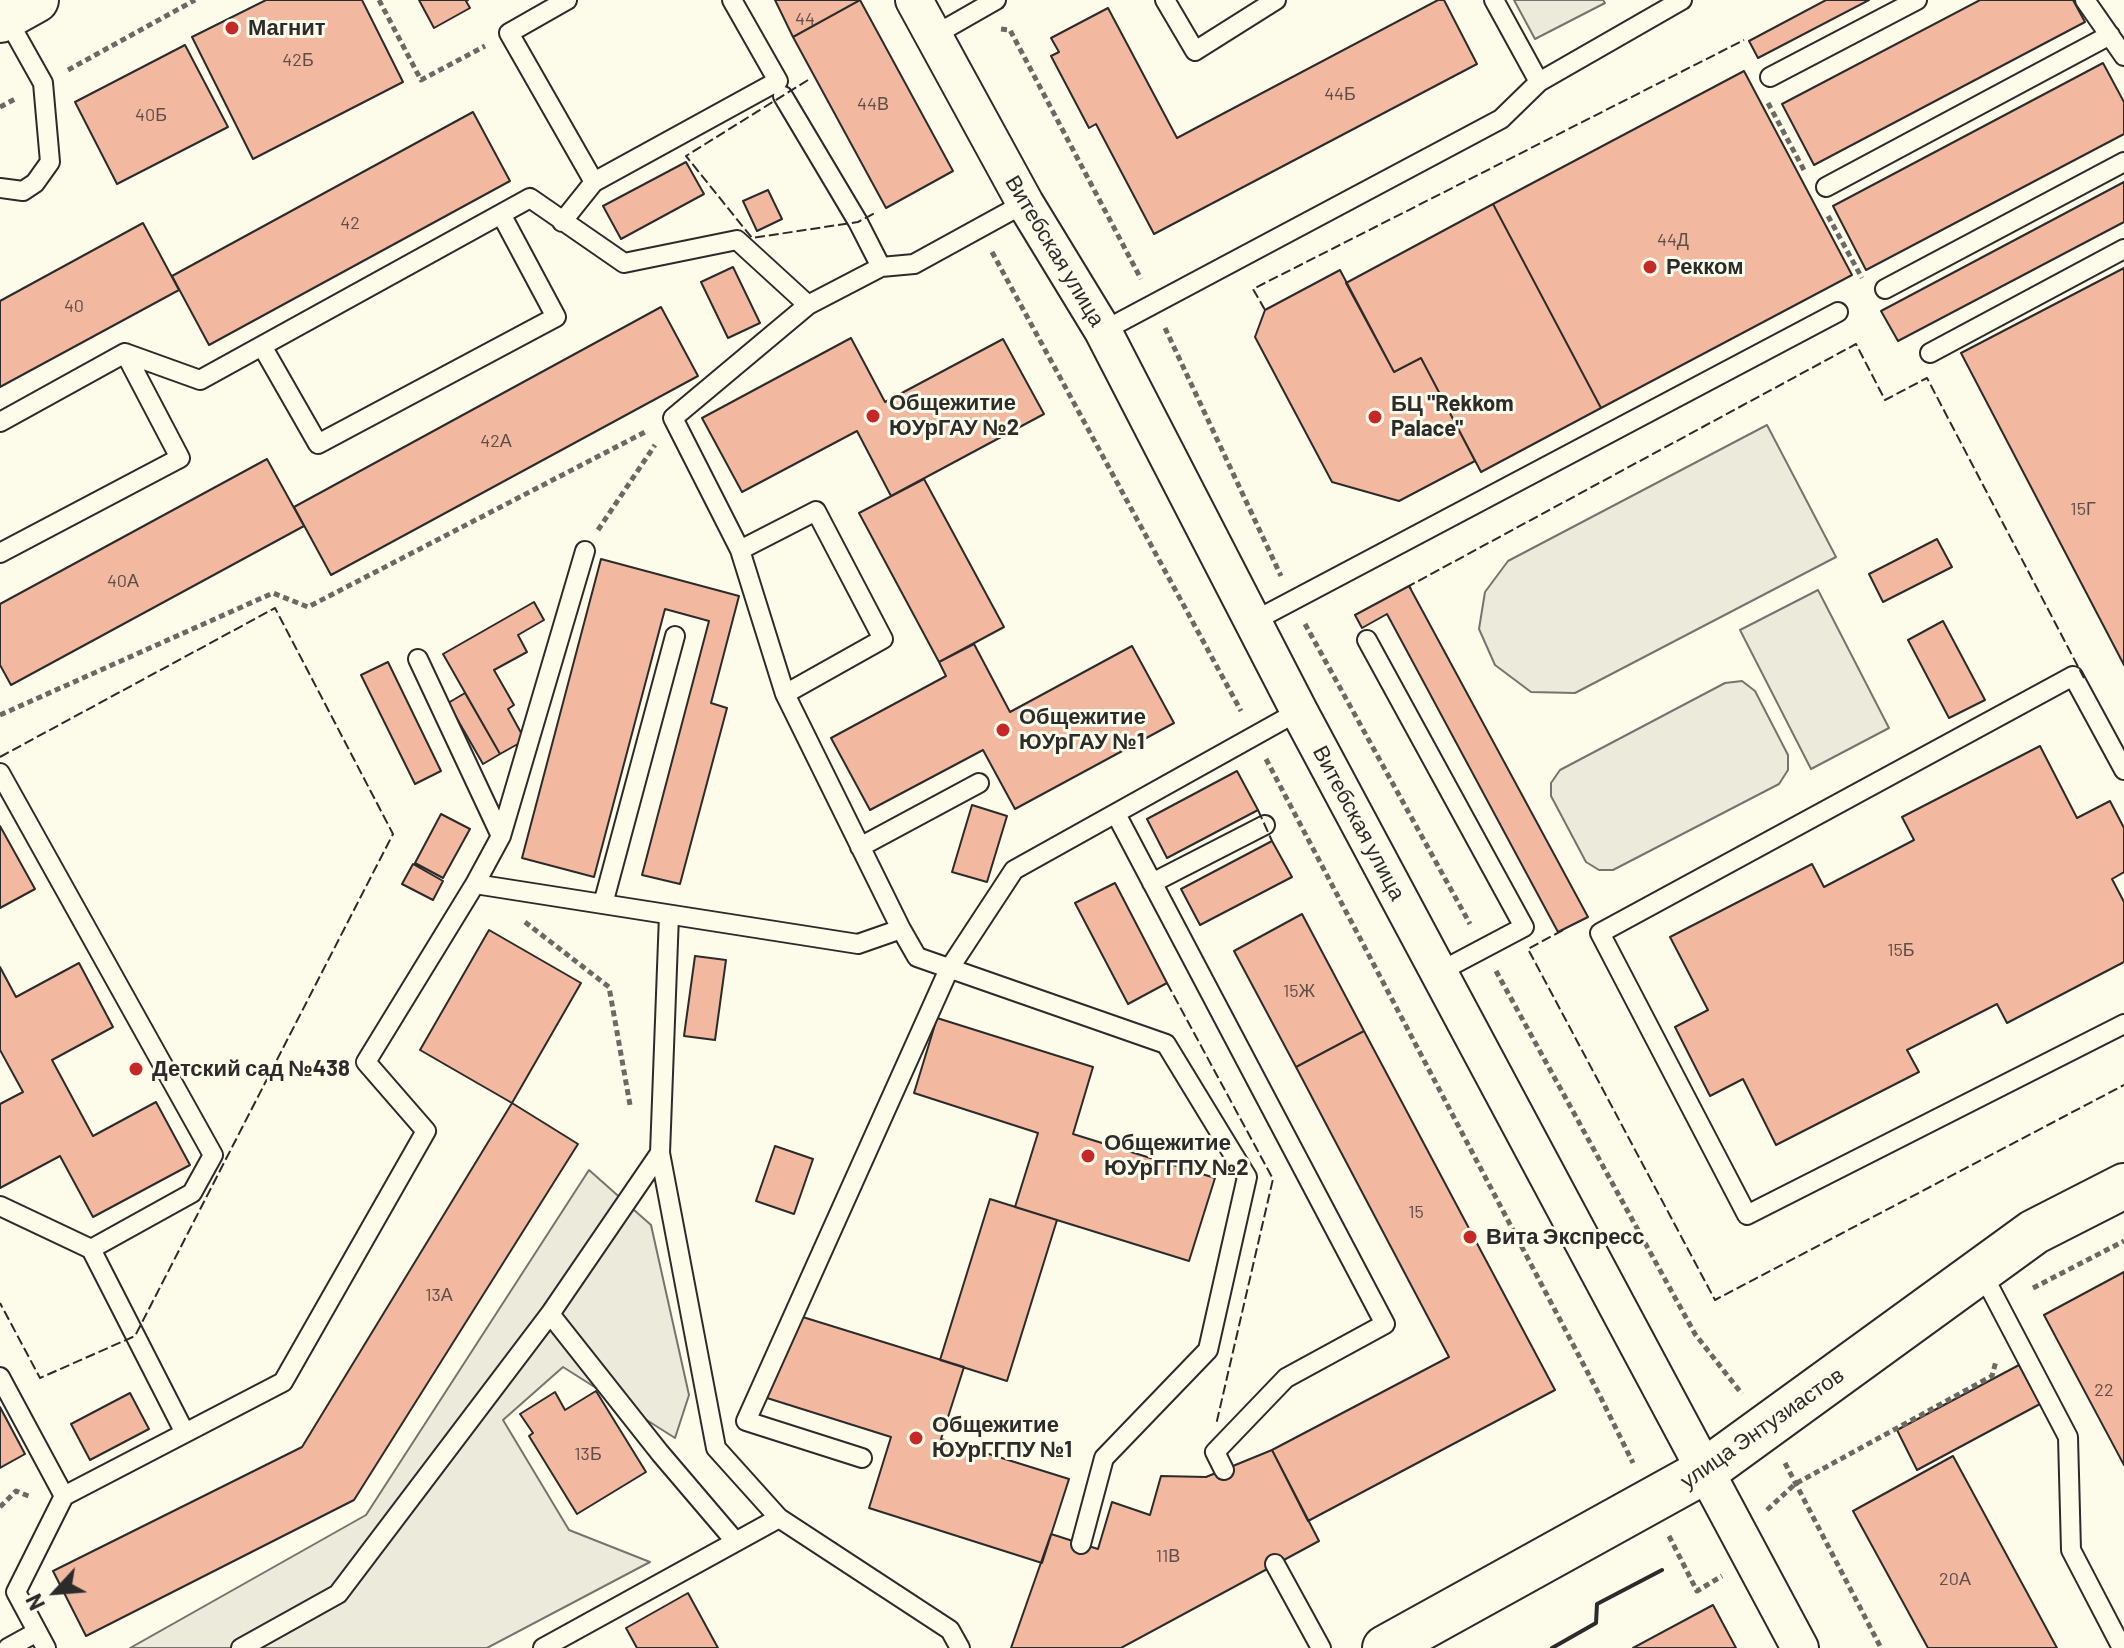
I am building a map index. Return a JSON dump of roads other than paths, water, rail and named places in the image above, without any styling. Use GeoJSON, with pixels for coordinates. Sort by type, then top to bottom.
{"type":"FeatureCollection","features":[{"type":"Feature","properties":{"kind":"main road","name":"улица Энтузиастов"},"geometry":{"type":"LineString","coordinates":[[1385,1648],[1705,1471],[2034,1232],[2124,1186]]}},
{"type":"Feature","properties":{"kind":"street","name":"Витебская улица"},"geometry":{"type":"LineString","coordinates":[[914,0],[944,29],[1025,203],[1103,331],[1299,711],[1800,1648]]}},
{"type":"Feature","properties":{"kind":"lane"},"geometry":{"type":"LineString","coordinates":[[567,0],[509,33],[594,182]]}},
{"type":"Feature","properties":{"kind":"lane"},"geometry":{"type":"LineString","coordinates":[[562,222],[594,182],[778,81],[732,0]]}},
{"type":"Feature","properties":{"kind":"lane"},"geometry":{"type":"LineString","coordinates":[[944,29],[996,0]]}},
{"type":"Feature","properties":{"kind":"lane"},"geometry":{"type":"LineString","coordinates":[[1165,0],[1195,51],[1276,0]]}},
{"type":"Feature","properties":{"kind":"lane"},"geometry":{"type":"LineString","coordinates":[[1494,0],[1539,82]]}},
{"type":"Feature","properties":{"kind":"lane"},"geometry":{"type":"LineString","coordinates":[[1103,331],[1501,119],[1539,82],[1682,0]]}},
{"type":"Feature","properties":{"kind":"lane"},"geometry":{"type":"LineString","coordinates":[[1770,77],[1917,0]]}},
{"type":"Feature","properties":{"kind":"lane"},"geometry":{"type":"LineString","coordinates":[[2085,0],[2124,56]]}},
{"type":"Feature","properties":{"kind":"lane"},"geometry":{"type":"LineString","coordinates":[[0,188],[23,191],[35,183],[50,162],[43,83],[14,12]]}},
{"type":"Feature","properties":{"kind":"lane"},"geometry":{"type":"LineString","coordinates":[[1826,187],[2110,35]]}},
{"type":"Feature","properties":{"kind":"lane"},"geometry":{"type":"LineString","coordinates":[[783,96],[858,222],[881,267]]}},
{"type":"Feature","properties":{"kind":"lane"},"geometry":{"type":"LineString","coordinates":[[1885,289],[2124,162]]}},
{"type":"Feature","properties":{"kind":"lane"},"geometry":{"type":"LineString","coordinates":[[0,422],[125,353],[200,380],[530,198],[624,263],[737,240],[808,305]]}},
{"type":"Feature","properties":{"kind":"lane"},"geometry":{"type":"LineString","coordinates":[[1025,203],[914,264],[881,267],[808,305],[673,418],[740,550],[785,694],[917,957],[1166,1044],[1247,1177],[1208,1350],[1104,1458],[1081,1544]]}},
{"type":"Feature","properties":{"kind":"lane"},"geometry":{"type":"LineString","coordinates":[[262,346],[318,444],[556,317],[501,214]]}},
{"type":"Feature","properties":{"kind":"lane"},"geometry":{"type":"LineString","coordinates":[[1930,353],[2124,249]]}},
{"type":"Feature","properties":{"kind":"lane"},"geometry":{"type":"LineString","coordinates":[[1254,621],[1838,312]]}},
{"type":"Feature","properties":{"kind":"lane"},"geometry":{"type":"LineString","coordinates":[[0,553],[180,458],[125,353]]}},
{"type":"Feature","properties":{"kind":"lane"},"geometry":{"type":"LineString","coordinates":[[740,550],[816,511],[883,639],[785,694]]}},
{"type":"Feature","properties":{"kind":"lane"},"geometry":{"type":"LineString","coordinates":[[8,1648],[41,1640],[16,1592],[64,1496],[283,1382],[426,1131],[366,1062],[501,836],[585,551]]}},
{"type":"Feature","properties":{"kind":"lane"},"geometry":{"type":"LineString","coordinates":[[603,904],[675,636]]}},
{"type":"Feature","properties":{"kind":"lane"},"geometry":{"type":"LineString","coordinates":[[1367,640],[1524,927],[1439,972]]}},
{"type":"Feature","properties":{"kind":"lane"},"geometry":{"type":"LineString","coordinates":[[418,659],[501,836]]}},
{"type":"Feature","properties":{"kind":"lane"},"geometry":{"type":"LineString","coordinates":[[2124,770],[2073,676],[1600,933],[1747,1215],[2124,1024]]}},
{"type":"Feature","properties":{"kind":"lane"},"geometry":{"type":"LineString","coordinates":[[862,1458],[746,1421],[949,969],[1014,870],[1299,711]]}},
{"type":"Feature","properties":{"kind":"lane"},"geometry":{"type":"LineString","coordinates":[[0,773],[8,806],[213,1155],[192,1193],[91,1249]]}},
{"type":"Feature","properties":{"kind":"lane"},"geometry":{"type":"LineString","coordinates":[[860,847],[979,783]]}},
{"type":"Feature","properties":{"kind":"lane"},"geometry":{"type":"LineString","coordinates":[[1116,814],[1385,1324],[1286,1378],[1215,1452],[1224,1470]]}},
{"type":"Feature","properties":{"kind":"lane"},"geometry":{"type":"LineString","coordinates":[[1152,883],[1265,825]]}},
{"type":"Feature","properties":{"kind":"lane"},"geometry":{"type":"LineString","coordinates":[[475,884],[858,944],[901,929]]}},
{"type":"Feature","properties":{"kind":"lane"},"geometry":{"type":"LineString","coordinates":[[669,915],[660,1153],[716,1448],[779,1518],[950,1630],[960,1648]]}},
{"type":"Feature","properties":{"kind":"lane"},"geometry":{"type":"LineString","coordinates":[[241,1648],[338,1594],[550,1314],[660,1153]]}},
{"type":"Feature","properties":{"kind":"lane"},"geometry":{"type":"LineString","coordinates":[[0,1206],[91,1249],[185,1433]]}},
{"type":"Feature","properties":{"kind":"lane"},"geometry":{"type":"LineString","coordinates":[[1981,1271],[2068,1437],[2071,1550],[2122,1648]]}},
{"type":"Feature","properties":{"kind":"lane"},"geometry":{"type":"LineString","coordinates":[[550,1314],[660,1453],[735,1541]]}},
{"type":"Feature","properties":{"kind":"lane"},"geometry":{"type":"LineString","coordinates":[[0,1377],[64,1496]]}},
{"type":"Feature","properties":{"kind":"lane"},"geometry":{"type":"LineString","coordinates":[[543,1648],[779,1518]]}},
{"type":"Feature","properties":{"kind":"lane"},"geometry":{"type":"LineString","coordinates":[[1275,1564],[1321,1648]]}},
{"type":"Feature","properties":{"kind":"place","name":"Магнит"},"geometry":{"type":"Point","coordinates":[232,28]}},
{"type":"Feature","properties":{"kind":"place","name":"Рекком"},"geometry":{"type":"Point","coordinates":[1650,267]}},
{"type":"Feature","properties":{"kind":"place","name":"Общежитие ЮУрГАУ №2"},"geometry":{"type":"Point","coordinates":[873,416]}},
{"type":"Feature","properties":{"kind":"place","name":"БЦ \"Rekkom Palace\""},"geometry":{"type":"Point","coordinates":[1375,417]}},
{"type":"Feature","properties":{"kind":"place","name":"Общежитие ЮУрГАУ №1"},"geometry":{"type":"Point","coordinates":[1003,730]}},
{"type":"Feature","properties":{"kind":"place","name":"Детский сад №438"},"geometry":{"type":"Point","coordinates":[136,1069]}},
{"type":"Feature","properties":{"kind":"place","name":"Общежитие ЮУрГГПУ №2"},"geometry":{"type":"Point","coordinates":[1088,1156]}},
{"type":"Feature","properties":{"kind":"place","name":"Вита Экспресс"},"geometry":{"type":"Point","coordinates":[1470,1237]}},
{"type":"Feature","properties":{"kind":"place","name":"Общежитие ЮУрГГПУ №1"},"geometry":{"type":"Point","coordinates":[916,1438]}}]}
